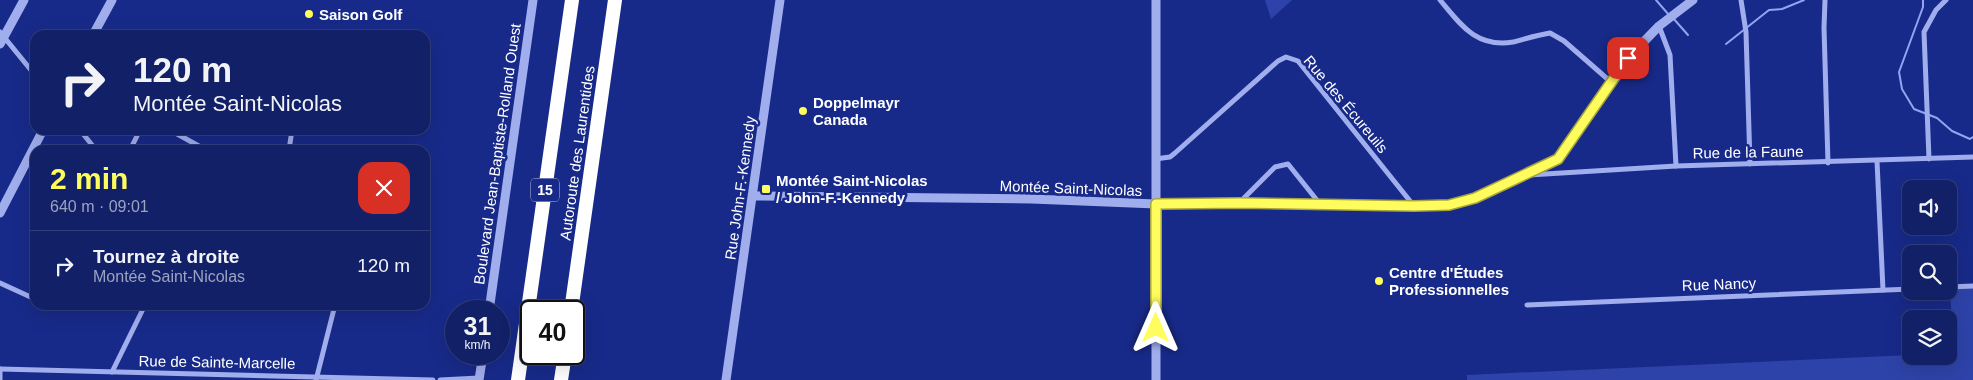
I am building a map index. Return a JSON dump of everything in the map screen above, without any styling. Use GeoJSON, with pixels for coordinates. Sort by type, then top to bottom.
{"type":"FeatureCollection","features":[{"type":"Feature","properties":{"kind":"highway","name":"Autoroute des Laurentides"},"geometry":{"type":"LineString","coordinates":[[518,380],[572,0]]}},
{"type":"Feature","properties":{"kind":"highway","name":"Autoroute des Laurentides"},"geometry":{"type":"LineString","coordinates":[[573,300],[615,0]]}},
{"type":"Feature","properties":{"kind":"highway"},"geometry":{"type":"LineString","coordinates":[[561,380],[563,365]]}},
{"type":"Feature","properties":{"kind":"street"},"geometry":{"type":"LineString","coordinates":[[24,0],[1,37],[30,69]]}},
{"type":"Feature","properties":{"kind":"street"},"geometry":{"type":"LineString","coordinates":[[96,30],[112,0]]}},
{"type":"Feature","properties":{"kind":"street","name":"Boulevard Jean-Baptiste-Rolland Ouest"},"geometry":{"type":"LineString","coordinates":[[491,300],[533,0]]}},
{"type":"Feature","properties":{"kind":"street","name":"Rue John-F.-Kennedy"},"geometry":{"type":"LineString","coordinates":[[726,380],[780,0]]}},
{"type":"Feature","properties":{"kind":"street"},"geometry":{"type":"LineString","coordinates":[[1156,0],[1156,380]]}},
{"type":"Feature","properties":{"kind":"street"},"geometry":{"type":"LineString","coordinates":[[1440,0],[1472,34],[1488,43],[1512,42],[1550,32],[1564,41],[1611,82]]}},
{"type":"Feature","properties":{"kind":"street","name":"Montée Saint-Nicolas"},"geometry":{"type":"LineString","coordinates":[[753,196],[1032,199],[1156,204],[1449,205],[1466,200],[1558,159],[1628,58],[1660,26],[1693,0]]}},
{"type":"Feature","properties":{"kind":"street"},"geometry":{"type":"LineString","coordinates":[[1741,0],[1746,32],[1750,164]]}},
{"type":"Feature","properties":{"kind":"street"},"geometry":{"type":"LineString","coordinates":[[1825,0],[1824,28],[1828,163]]}},
{"type":"Feature","properties":{"kind":"street"},"geometry":{"type":"LineString","coordinates":[[1929,160],[1924,32],[1936,10],[1946,0]]}},
{"type":"Feature","properties":{"kind":"street"},"geometry":{"type":"LineString","coordinates":[[1660,26],[1670,55],[1676,166]]}},
{"type":"Feature","properties":{"kind":"street","name":"Rue des Écureuils"},"geometry":{"type":"LineString","coordinates":[[1155,159],[1170,157],[1175,154],[1278,61],[1286,57],[1298,61],[1414,206]]}},
{"type":"Feature","properties":{"kind":"street"},"geometry":{"type":"LineString","coordinates":[[84,135],[92,145]]}},
{"type":"Feature","properties":{"kind":"street"},"geometry":{"type":"LineString","coordinates":[[179,135],[197,145]]}},
{"type":"Feature","properties":{"kind":"street"},"geometry":{"type":"LineString","coordinates":[[0,213],[30,155]]}},
{"type":"Feature","properties":{"kind":"street","name":"Rue de la Faune"},"geometry":{"type":"LineString","coordinates":[[1523,175],[1676,166],[1929,160],[1973,157]]}},
{"type":"Feature","properties":{"kind":"street"},"geometry":{"type":"LineString","coordinates":[[1877,161],[1883,290]]}},
{"type":"Feature","properties":{"kind":"street"},"geometry":{"type":"LineString","coordinates":[[1240,203],[1275,166],[1288,164],[1320,205]]}},
{"type":"Feature","properties":{"kind":"street"},"geometry":{"type":"LineString","coordinates":[[0,283],[30,298]]}},
{"type":"Feature","properties":{"kind":"street"},"geometry":{"type":"LineString","coordinates":[[1957,287],[1973,286]]}},
{"type":"Feature","properties":{"kind":"street","name":"Rue Nancy"},"geometry":{"type":"LineString","coordinates":[[1527,305],[1902,289]]}},
{"type":"Feature","properties":{"kind":"street"},"geometry":{"type":"LineString","coordinates":[[112,372],[143,310]]}},
{"type":"Feature","properties":{"kind":"street"},"geometry":{"type":"LineString","coordinates":[[316,378],[335,310]]}},
{"type":"Feature","properties":{"kind":"street"},"geometry":{"type":"LineString","coordinates":[[440,380],[479,379],[481,365]]}},
{"type":"Feature","properties":{"kind":"street"},"geometry":{"type":"LineString","coordinates":[[0,370],[0,380]]}},
{"type":"Feature","properties":{"kind":"street","name":"Rue de Sainte-Marcelle"},"geometry":{"type":"LineString","coordinates":[[0,370],[433,380]]}},
{"type":"Feature","properties":{"kind":"shaded area"},"geometry":{"type":"Polygon","coordinates":[[[1265,0],[1292,0],[1271,19],[1265,0]]]}},
{"type":"Feature","properties":{"kind":"shaded area"},"geometry":{"type":"Polygon","coordinates":[[[1973,286],[1973,380],[1467,380],[1467,375],[1902,355],[1902,365],[1957,365],[1957,310],[1951,310],[1951,300],[1957,300],[1957,287],[1973,286]]]}},
{"type":"Feature","properties":{"kind":"waterway"},"geometry":{"type":"LineString","coordinates":[[1656,0],[1669,15]]}},
{"type":"Feature","properties":{"kind":"waterway"},"geometry":{"type":"LineString","coordinates":[[1726,44],[1769,10],[1782,9],[1804,0]]}},
{"type":"Feature","properties":{"kind":"waterway"},"geometry":{"type":"LineString","coordinates":[[1923,0],[1923,7],[1899,72],[1902,89],[1914,109],[1937,118],[1952,131],[1970,139],[1973,137]]}},
{"type":"Feature","properties":{"kind":"waterway"},"geometry":{"type":"LineString","coordinates":[[1673,18],[1688,35]]}},
{"type":"Feature","properties":{"kind":"place","name":"Saison Golf"},"geometry":{"type":"Point","coordinates":[309,14]}},
{"type":"Feature","properties":{"kind":"place","name":"Doppelmayr Canada"},"geometry":{"type":"Point","coordinates":[803,111]}},
{"type":"Feature","properties":{"kind":"place","name":"Montée Saint-Nicolas / John-F.-Kennedy"},"geometry":{"type":"Point","coordinates":[766,189]}},
{"type":"Feature","properties":{"kind":"place","name":"Centre d'Études Professionnelles"},"geometry":{"type":"Point","coordinates":[1379,281]}},
{"type":"Feature","properties":{"kind":"route"},"geometry":{"type":"LineString","coordinates":[[1156,328],[1156,204],[1240,203],[1414,206],[1449,205],[1475,198],[1558,159],[1628,58]]}}]}
